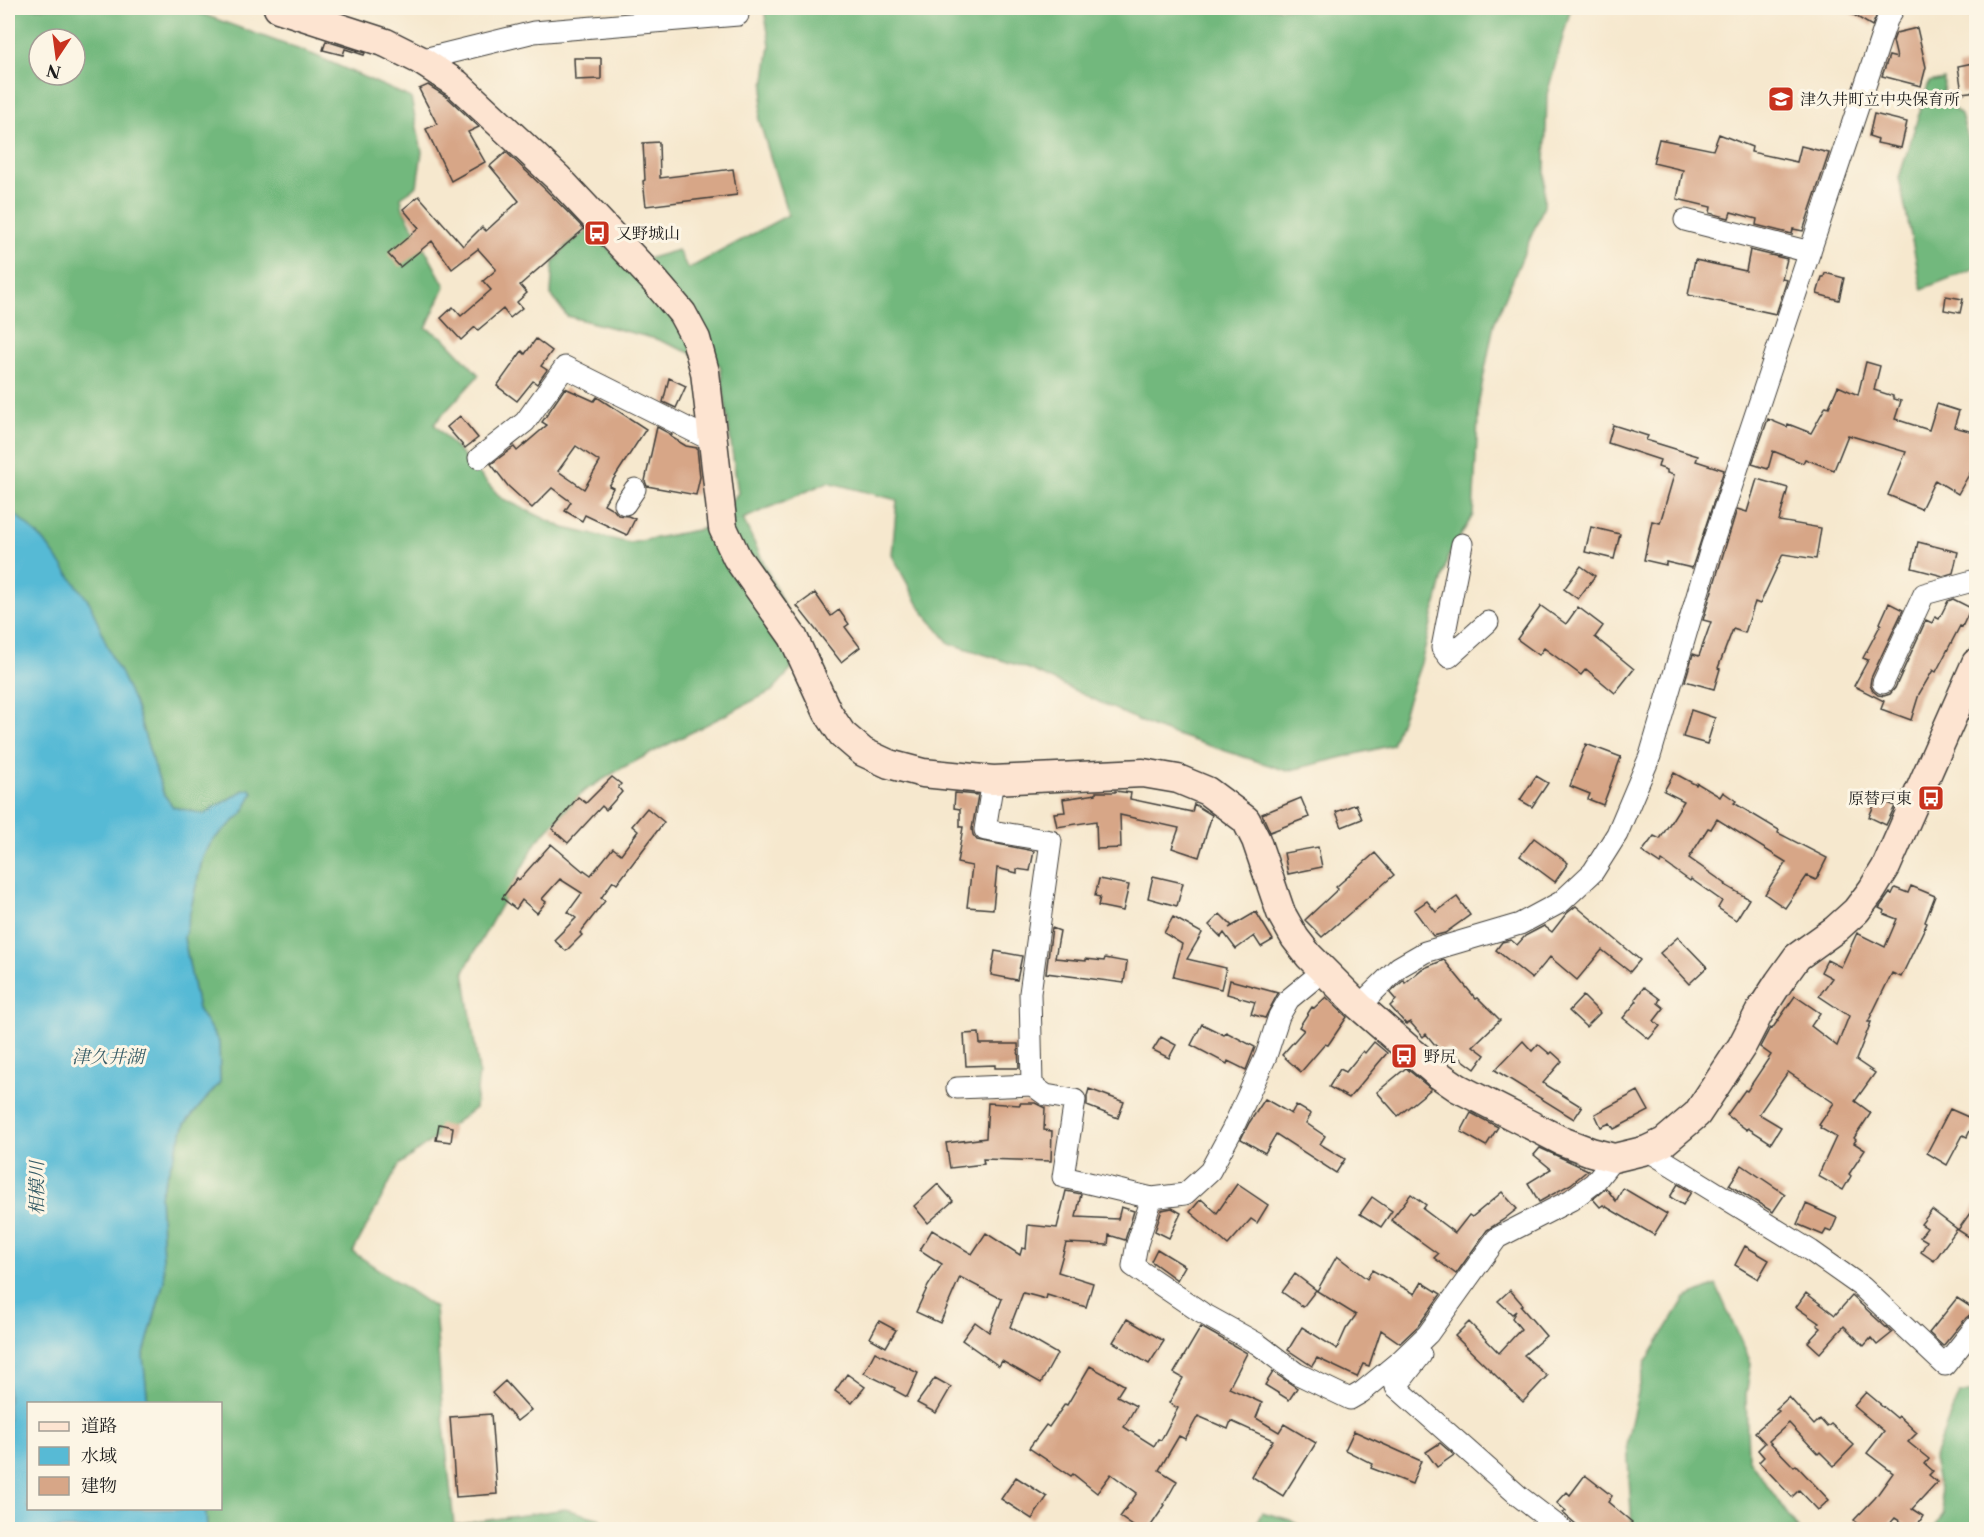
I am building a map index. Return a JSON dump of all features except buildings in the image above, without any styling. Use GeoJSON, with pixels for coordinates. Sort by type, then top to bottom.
{"type":"FeatureCollection","features":[{"type":"Feature","properties":{"kind":"street"},"geometry":{"type":"LineString","coordinates":[[278,8],[332,16],[420,60],[457,84],[558,178],[682,313],[696,339],[705,372],[723,528],[737,558],[793,637],[828,713],[842,734],[863,752],[889,764],[923,773],[993,780],[1143,773],[1178,779],[1207,791],[1245,820],[1256,840],[1281,913],[1295,938],[1359,1006],[1439,1075],[1458,1088],[1562,1141],[1614,1158],[1647,1150],[1664,1142],[1697,1114],[1743,1046],[1759,1013],[1797,957],[1836,929],[1856,911],[1872,890],[1886,867],[1977,663]]}},
{"type":"Feature","properties":{"kind":"street"},"geometry":{"type":"LineString","coordinates":[[1359,1006],[1399,967],[1425,952],[1520,924],[1561,902],[1593,872],[1617,834],[1650,756],[1712,545],[1887,20],[1894,8]]}},
{"type":"Feature","properties":{"kind":"street"},"geometry":{"type":"LineString","coordinates":[[420,60],[534,32],[738,15]]}},
{"type":"Feature","properties":{"kind":"street"},"geometry":{"type":"LineString","coordinates":[[1685,220],[1810,252]]}},
{"type":"Feature","properties":{"kind":"street"},"geometry":{"type":"LineString","coordinates":[[479,458],[525,422],[565,367],[713,441]]}},
{"type":"Feature","properties":{"kind":"street"},"geometry":{"type":"LineString","coordinates":[[1462,544],[1442,648],[1449,657],[1488,622]]}},
{"type":"Feature","properties":{"kind":"street"},"geometry":{"type":"LineString","coordinates":[[1883,683],[1924,594],[1977,580]]}},
{"type":"Feature","properties":{"kind":"street"},"geometry":{"type":"LineString","coordinates":[[993,780],[986,830],[1051,841],[1030,993],[1032,1085]]}},
{"type":"Feature","properties":{"kind":"street"},"geometry":{"type":"LineString","coordinates":[[957,1088],[1032,1085],[1046,1095],[1075,1100],[1063,1177],[1152,1198],[1185,1194],[1210,1171],[1266,1056],[1280,1016],[1289,999],[1323,970]]}},
{"type":"Feature","properties":{"kind":"street"},"geometry":{"type":"LineString","coordinates":[[1647,1150],[1828,1263],[1862,1287],[1945,1365],[1977,1326]]}},
{"type":"Feature","properties":{"kind":"street"},"geometry":{"type":"LineString","coordinates":[[1152,1198],[1137,1244],[1133,1266],[1202,1313],[1258,1344],[1296,1373],[1350,1399],[1362,1392],[1428,1335],[1497,1238],[1571,1200],[1594,1183],[1614,1158]]}},
{"type":"Feature","properties":{"kind":"street"},"geometry":{"type":"LineString","coordinates":[[1428,1335],[1421,1355],[1396,1387],[1520,1497],[1563,1530]]}},
{"type":"Feature","properties":{"kind":"green space"},"geometry":{"type":"Polygon","coordinates":[[[8,8],[186,8],[314,55],[411,98],[422,152],[417,186],[401,197],[403,209],[445,286],[426,328],[444,338],[479,375],[434,424],[501,498],[564,528],[630,543],[712,527],[738,493],[720,365],[656,339],[567,316],[551,295],[553,263],[567,245],[592,228],[623,266],[678,250],[688,269],[788,215],[759,120],[770,45],[764,8],[1571,8],[1547,94],[1544,206],[1494,324],[1479,400],[1473,515],[1448,557],[1421,663],[1392,745],[1287,771],[1155,728],[1029,669],[949,643],[921,609],[892,555],[897,500],[828,482],[743,519],[797,633],[791,670],[772,691],[622,768],[584,791],[537,841],[464,971],[479,1072],[475,1108],[399,1165],[353,1252],[435,1308],[454,1525],[565,1509],[601,1519],[597,1529],[207,1529],[204,1510],[222,1510],[222,1402],[148,1402],[143,1357],[164,1281],[160,1195],[185,1124],[220,1082],[219,1042],[198,1009],[184,938],[203,856],[213,840],[243,813],[253,792],[244,790],[204,814],[173,807],[163,793],[134,702],[44,541],[8,508],[8,8]]]}},
{"type":"Feature","properties":{"kind":"green space"},"geometry":{"type":"Polygon","coordinates":[[[1948,8],[1976,8],[1976,19],[1948,8]]]}},
{"type":"Feature","properties":{"kind":"green space"},"geometry":{"type":"Polygon","coordinates":[[[1944,79],[1943,100],[1961,115],[1976,166],[1976,268],[1922,289],[1899,178],[1929,82],[1944,79]]]}},
{"type":"Feature","properties":{"kind":"green space"},"geometry":{"type":"Polygon","coordinates":[[[1716,1285],[1751,1363],[1746,1396],[1748,1458],[1798,1529],[1632,1530],[1627,1440],[1645,1363],[1685,1298],[1716,1285]]]}},
{"type":"Feature","properties":{"kind":"green space"},"geometry":{"type":"Polygon","coordinates":[[[1959,1393],[1976,1393],[1976,1529],[1933,1529],[1944,1513],[1933,1459],[1959,1393]]]}},
{"type":"Feature","properties":{"kind":"green space"},"geometry":{"type":"Polygon","coordinates":[[[1262,1512],[1290,1520],[1305,1529],[1254,1529],[1262,1512]]]}},
{"type":"Feature","properties":{"kind":"water","name":"津久井湖"},"geometry":{"type":"Polygon","coordinates":[[[8,510],[44,541],[90,603],[112,658],[134,702],[163,793],[173,807],[204,814],[244,790],[250,789],[253,792],[243,813],[213,840],[203,856],[184,938],[198,1009],[219,1042],[220,1082],[185,1124],[160,1195],[164,1281],[143,1357],[148,1402],[27,1402],[27,1510],[204,1510],[207,1529],[8,1529],[8,510]]]}},
{"type":"Feature","properties":{"kind":"place","name":"津久井町立中央保育所"},"geometry":{"type":"Point","coordinates":[1781,99]}},
{"type":"Feature","properties":{"kind":"place","name":"又野城山"},"geometry":{"type":"Point","coordinates":[597,233]}},
{"type":"Feature","properties":{"kind":"place","name":"原替戸東"},"geometry":{"type":"Point","coordinates":[1931,798]}},
{"type":"Feature","properties":{"kind":"place","name":"野尻"},"geometry":{"type":"Point","coordinates":[1404,1056]}},
{"type":"Feature","properties":{"kind":"water label","name":"相模川"},"geometry":{"type":"Point","coordinates":[37,1188]}}]}
